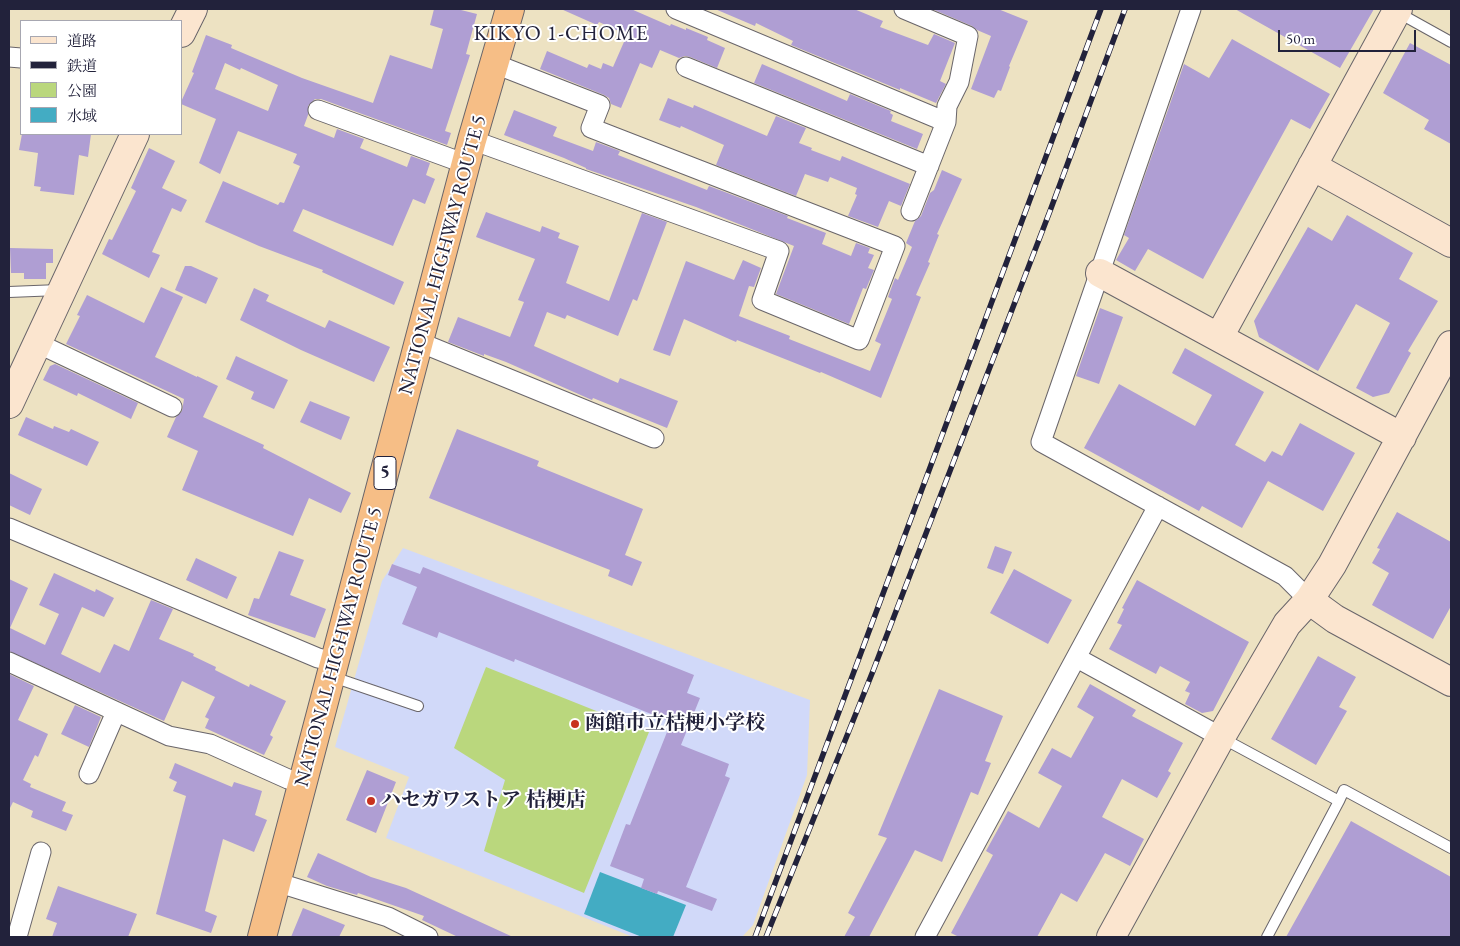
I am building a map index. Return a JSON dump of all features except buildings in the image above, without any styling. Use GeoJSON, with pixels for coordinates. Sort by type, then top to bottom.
{"type":"FeatureCollection","features":[{"type":"Feature","properties":{"kind":"highway","name":"NATIONAL HIGHWAY ROUTE 5"},"geometry":{"type":"LineString","coordinates":[[262,937],[334,670],[469,152],[510,9]]}},
{"type":"Feature","properties":{"kind":"street"},"geometry":{"type":"LineString","coordinates":[[182,31],[193,9]]}},
{"type":"Feature","properties":{"kind":"street"},"geometry":{"type":"LineString","coordinates":[[676,9],[946,122]]}},
{"type":"Feature","properties":{"kind":"street"},"geometry":{"type":"LineString","coordinates":[[904,9],[968,36],[959,82],[948,106],[946,122],[911,211]]}},
{"type":"Feature","properties":{"kind":"street"},"geometry":{"type":"LineString","coordinates":[[1191,9],[1041,442],[1285,576],[1309,600],[1335,619],[1451,682]]}},
{"type":"Feature","properties":{"kind":"street"},"geometry":{"type":"LineString","coordinates":[[1219,337],[1398,10]]}},
{"type":"Feature","properties":{"kind":"street"},"geometry":{"type":"LineString","coordinates":[[318,110],[469,152],[779,250],[762,300],[859,340],[895,246],[591,128],[600,104],[495,64]]}},
{"type":"Feature","properties":{"kind":"street"},"geometry":{"type":"LineString","coordinates":[[686,66],[929,166]]}},
{"type":"Feature","properties":{"kind":"street"},"geometry":{"type":"LineString","coordinates":[[9,404],[134,135]]}},
{"type":"Feature","properties":{"kind":"street"},"geometry":{"type":"LineString","coordinates":[[1312,166],[1451,243]]}},
{"type":"Feature","properties":{"kind":"street"},"geometry":{"type":"LineString","coordinates":[[1100,273],[1402,437]]}},
{"type":"Feature","properties":{"kind":"street"},"geometry":{"type":"LineString","coordinates":[[420,342],[654,438]]}},
{"type":"Feature","properties":{"kind":"street"},"geometry":{"type":"LineString","coordinates":[[37,343],[172,407]]}},
{"type":"Feature","properties":{"kind":"street"},"geometry":{"type":"LineString","coordinates":[[1111,937],[1221,737],[1287,624],[1309,600],[1332,565],[1451,345]]}},
{"type":"Feature","properties":{"kind":"street"},"geometry":{"type":"LineString","coordinates":[[925,937],[1158,506]]}},
{"type":"Feature","properties":{"kind":"street"},"geometry":{"type":"LineString","coordinates":[[9,528],[318,658],[334,670]]}},
{"type":"Feature","properties":{"kind":"street"},"geometry":{"type":"LineString","coordinates":[[1077,658],[1221,737]]}},
{"type":"Feature","properties":{"kind":"street"},"geometry":{"type":"LineString","coordinates":[[9,662],[169,736],[210,744],[302,784]]}},
{"type":"Feature","properties":{"kind":"street"},"geometry":{"type":"LineString","coordinates":[[89,774],[116,712]]}},
{"type":"Feature","properties":{"kind":"street"},"geometry":{"type":"LineString","coordinates":[[17,937],[40,852]]}},
{"type":"Feature","properties":{"kind":"street"},"geometry":{"type":"LineString","coordinates":[[276,882],[388,917],[428,937]]}},
{"type":"Feature","properties":{"kind":"lane"},"geometry":{"type":"LineString","coordinates":[[1398,10],[1451,42]]}},
{"type":"Feature","properties":{"kind":"lane"},"geometry":{"type":"LineString","coordinates":[[9,292],[62,290]]}},
{"type":"Feature","properties":{"kind":"lane"},"geometry":{"type":"LineString","coordinates":[[334,670],[418,706]]}},
{"type":"Feature","properties":{"kind":"lane"},"geometry":{"type":"LineString","coordinates":[[1221,737],[1339,801]]}},
{"type":"Feature","properties":{"kind":"lane"},"geometry":{"type":"LineString","coordinates":[[1267,937],[1344,790],[1451,848]]}},
{"type":"Feature","properties":{"kind":"shaded area","name":"函館市立桔梗小学校"},"geometry":{"type":"Polygon","coordinates":[[[403,548],[810,700],[807,775],[753,925],[742,937],[633,937],[386,838],[409,777],[335,747],[382,581],[403,548]]]}},
{"type":"Feature","properties":{"kind":"green space"},"geometry":{"type":"Polygon","coordinates":[[[486,667],[649,732],[584,893],[484,851],[505,780],[454,748],[486,667]]]}},
{"type":"Feature","properties":{"kind":"water"},"geometry":{"type":"Polygon","coordinates":[[[600,872],[686,905],[673,937],[642,937],[584,914],[600,872]]]}},
{"type":"Feature","properties":{"kind":"railway"},"geometry":{"type":"LineString","coordinates":[[755,937],[1101,9]]}},
{"type":"Feature","properties":{"kind":"railway"},"geometry":{"type":"LineString","coordinates":[[766,937],[873,671],[1050,211],[1125,9]]}},
{"type":"Feature","properties":{"kind":"place","name":"函館市立桔梗小学校"},"geometry":{"type":"Point","coordinates":[575,724]}},
{"type":"Feature","properties":{"kind":"place","name":"ハセガワストア 桔梗店"},"geometry":{"type":"Point","coordinates":[371,801]}},
{"type":"Feature","properties":{"kind":"district","name":"KIKYO 1-CHOME"},"geometry":{"type":"Point","coordinates":[561,34]}}]}
